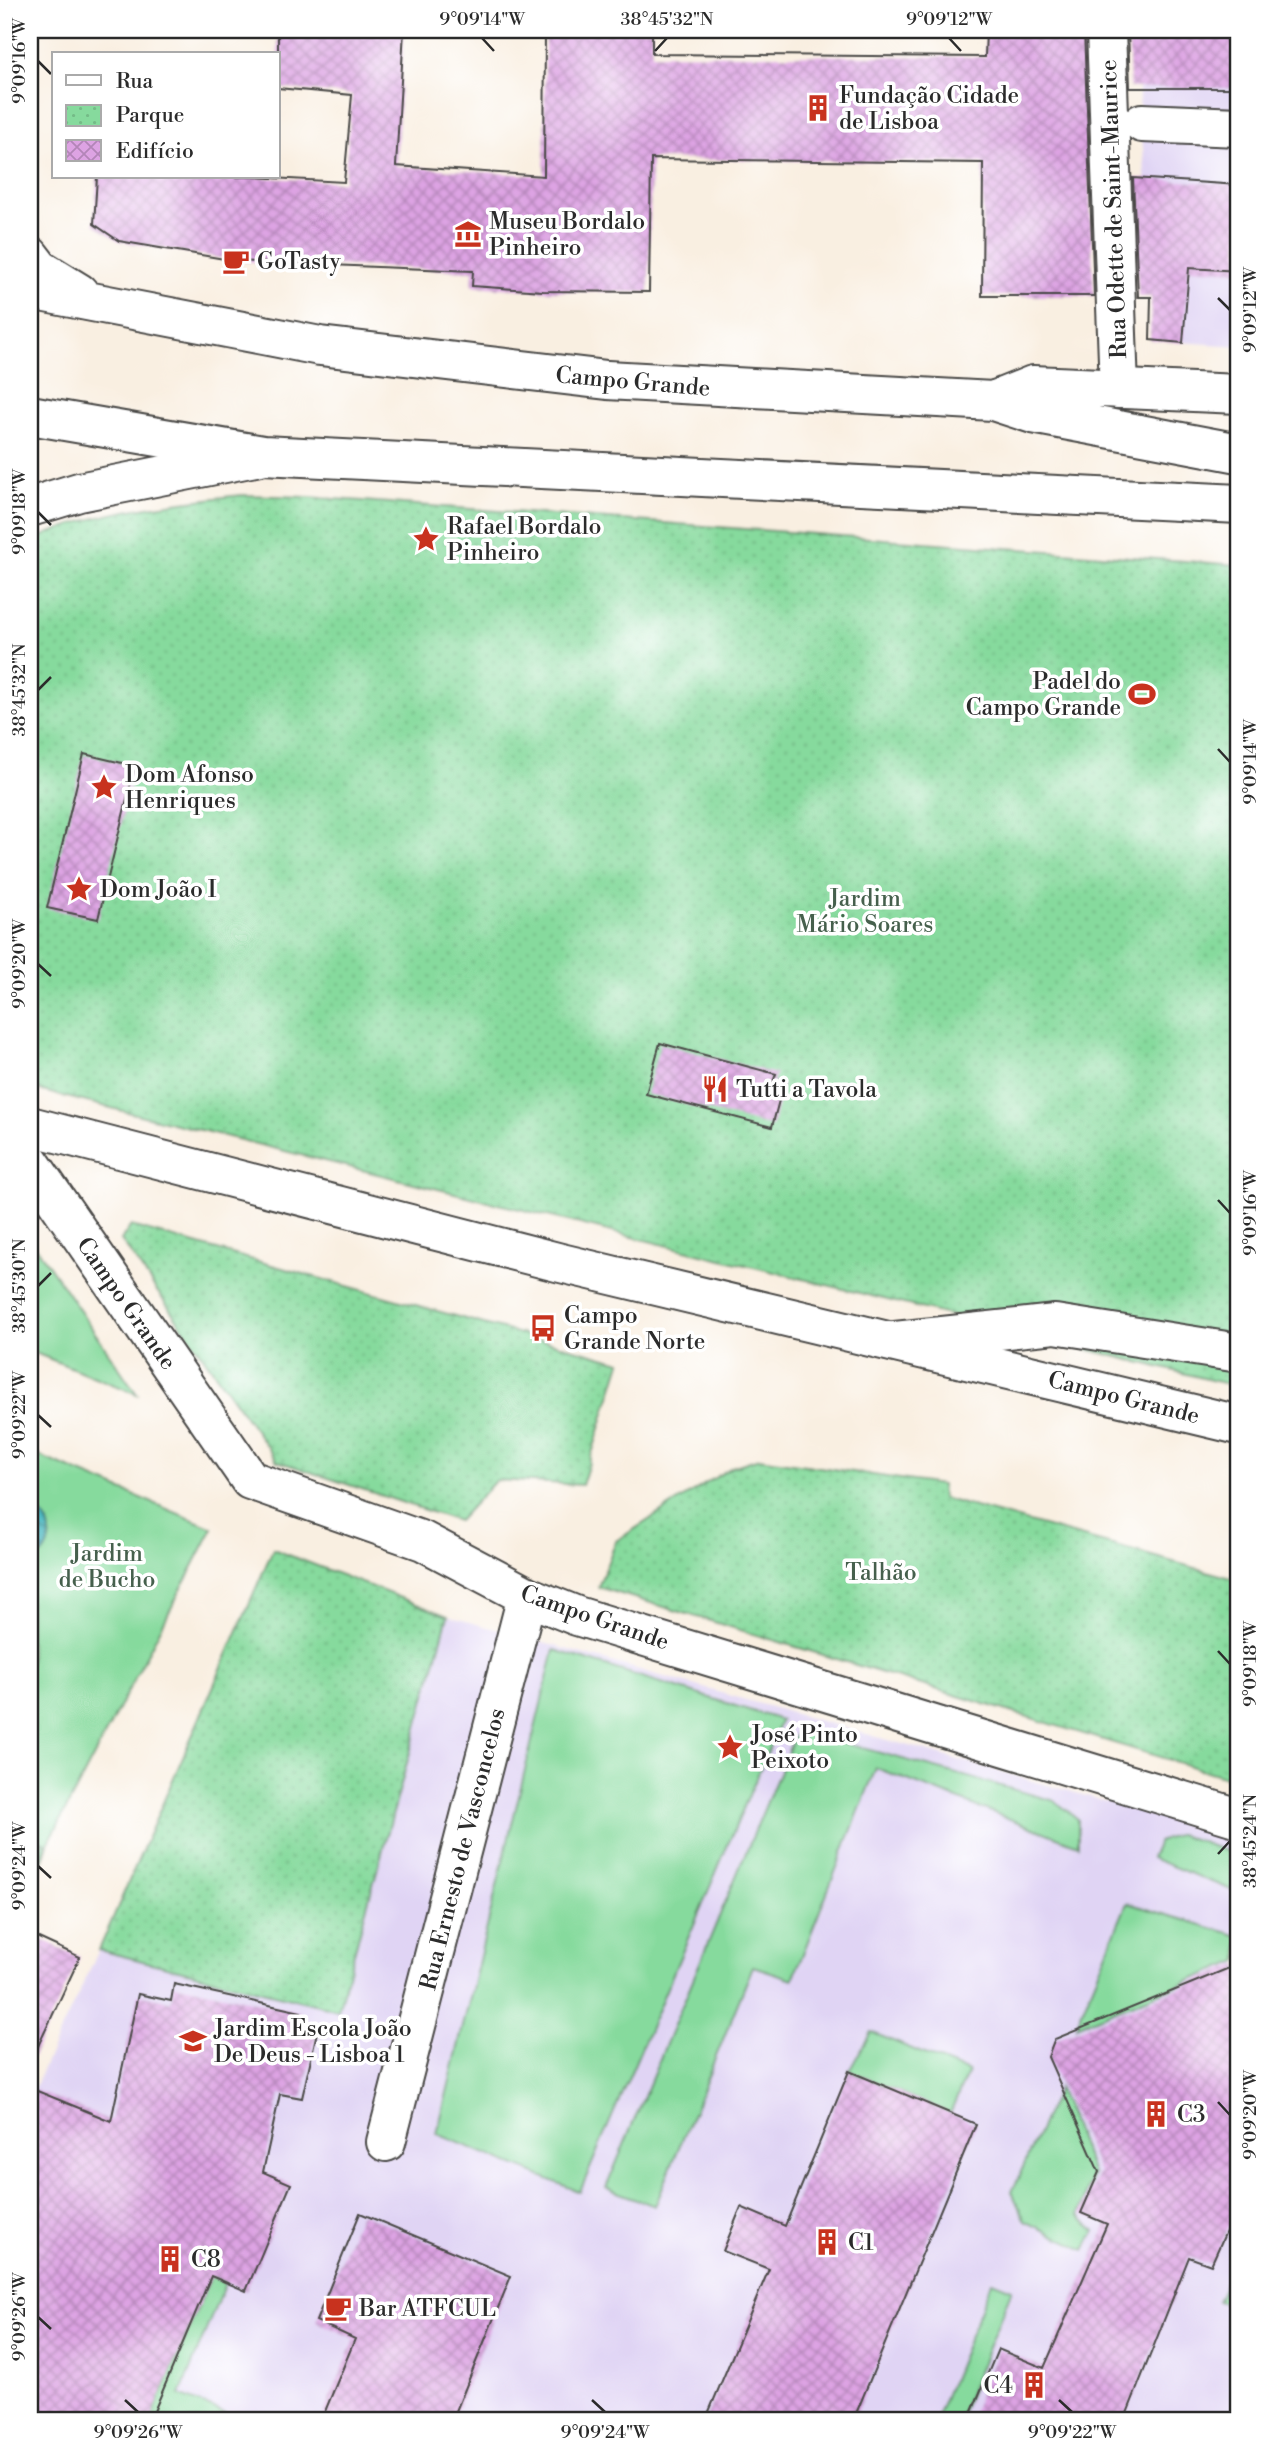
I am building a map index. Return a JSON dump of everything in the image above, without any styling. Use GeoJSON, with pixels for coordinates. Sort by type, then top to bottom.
{"type":"FeatureCollection","features":[{"type":"Feature","properties":{"kind":"main road","name":"Rua Odette de Saint-Maurice"},"geometry":{"type":"LineString","coordinates":[[1106,30],[1119,389]]}},
{"type":"Feature","properties":{"kind":"main road"},"geometry":{"type":"LineString","coordinates":[[1142,123],[1239,127]]}},
{"type":"Feature","properties":{"kind":"main road"},"geometry":{"type":"LineString","coordinates":[[30,256],[40,269],[96,303]]}},
{"type":"Feature","properties":{"kind":"main road","name":"Campo Grande"},"geometry":{"type":"LineString","coordinates":[[30,290],[320,346],[607,380],[993,401],[1033,385],[1239,394]]}},
{"type":"Feature","properties":{"kind":"main road"},"geometry":{"type":"LineString","coordinates":[[993,401],[1033,414],[1239,453]]}},
{"type":"Feature","properties":{"kind":"main road"},"geometry":{"type":"LineString","coordinates":[[30,415],[262,455],[1239,504]]}},
{"type":"Feature","properties":{"kind":"main road"},"geometry":{"type":"LineString","coordinates":[[30,507],[79,492],[262,455]]}},
{"type":"Feature","properties":{"kind":"main road","name":"Campo Grande"},"geometry":{"type":"LineString","coordinates":[[30,1126],[561,1263],[1239,1425]]}},
{"type":"Feature","properties":{"kind":"main road","name":"Campo Grande"},"geometry":{"type":"LineString","coordinates":[[30,1162],[250,1480],[423,1541],[527,1597],[577,1616],[1239,1818]]}},
{"type":"Feature","properties":{"kind":"main road"},"geometry":{"type":"LineString","coordinates":[[895,1341],[1055,1324],[1239,1353]]}},
{"type":"Feature","properties":{"kind":"main road","name":"Rua Ernesto de Vasconcelos"},"geometry":{"type":"LineString","coordinates":[[386,2142],[527,1597]]}},
{"type":"Feature","properties":{"kind":"shaded area"},"geometry":{"type":"Polygon","coordinates":[[[1134,30],[1239,30],[1239,346],[1150,340],[1152,266],[1134,30]]]}},
{"type":"Feature","properties":{"kind":"shaded area"},"geometry":{"type":"Polygon","coordinates":[[[448,1616],[1239,1839],[1239,2421],[30,2421],[30,2096],[99,1950],[338,2010],[448,1616]]]}},
{"type":"Feature","properties":{"kind":"green space","name":"Jardim Mário Soares"},"geometry":{"type":"Polygon","coordinates":[[[242,495],[308,497],[1239,565],[1239,1387],[30,1088],[30,542],[80,522],[134,509],[242,495]]]}},
{"type":"Feature","properties":{"kind":"green space"},"geometry":{"type":"Polygon","coordinates":[[[131,1226],[621,1362],[582,1485],[496,1480],[458,1521],[277,1461],[121,1240],[131,1226]]]}},
{"type":"Feature","properties":{"kind":"green space"},"geometry":{"type":"Polygon","coordinates":[[[30,1238],[137,1394],[30,1351],[30,1238]]]}},
{"type":"Feature","properties":{"kind":"green space","name":"Jardim de Bucho"},"geometry":{"type":"Polygon","coordinates":[[[30,1452],[213,1528],[48,1844],[30,1837],[30,1452]]]}},
{"type":"Feature","properties":{"kind":"green space","name":"Talhão"},"geometry":{"type":"Polygon","coordinates":[[[759,1458],[941,1485],[942,1498],[1239,1580],[1239,1781],[598,1587],[616,1541],[732,1467],[759,1458]]]}},
{"type":"Feature","properties":{"kind":"green space"},"geometry":{"type":"Polygon","coordinates":[[[273,1549],[448,1616],[338,2010],[99,1950],[273,1549]]]}},
{"type":"Feature","properties":{"kind":"green space"},"geometry":{"type":"Polygon","coordinates":[[[554,1650],[781,1720],[580,2192],[437,2134],[554,1650]]]}},
{"type":"Feature","properties":{"kind":"green space"},"geometry":{"type":"Polygon","coordinates":[[[797,1730],[1055,1801],[1078,1819],[1078,1845],[876,1768],[793,1979],[753,1966],[655,2206],[606,2188],[797,1730]]]}},
{"type":"Feature","properties":{"kind":"green space"},"geometry":{"type":"Polygon","coordinates":[[[1179,1834],[1239,1856],[1239,1893],[1151,1858],[1158,1842],[1179,1834]]]}},
{"type":"Feature","properties":{"kind":"green space"},"geometry":{"type":"Polygon","coordinates":[[[30,1837],[48,1844],[30,1899],[30,1837]]]}},
{"type":"Feature","properties":{"kind":"green space"},"geometry":{"type":"Polygon","coordinates":[[[1127,1903],[1239,1936],[1239,1961],[1076,2026],[1127,1903]]]}},
{"type":"Feature","properties":{"kind":"green space"},"geometry":{"type":"Polygon","coordinates":[[[871,2032],[968,2072],[950,2114],[849,2071],[871,2032]]]}},
{"type":"Feature","properties":{"kind":"green space"},"geometry":{"type":"Polygon","coordinates":[[[1058,2088],[1093,2173],[1079,2215],[1095,2231],[1085,2250],[1025,2221],[1012,2192],[1058,2088]]]}},
{"type":"Feature","properties":{"kind":"green space"},"geometry":{"type":"Polygon","coordinates":[[[1239,2255],[1239,2308],[1217,2301],[1239,2255]]]}},
{"type":"Feature","properties":{"kind":"green space"},"geometry":{"type":"Polygon","coordinates":[[[211,2276],[225,2283],[180,2395],[243,2421],[150,2421],[211,2276]]]}},
{"type":"Feature","properties":{"kind":"green space"},"geometry":{"type":"Polygon","coordinates":[[[992,2281],[1012,2289],[958,2421],[935,2421],[992,2281]]]}},
{"type":"Feature","properties":{"kind":"water"},"geometry":{"type":"Polygon","coordinates":[[[30,1507],[45,1518],[50,1534],[45,1551],[30,1562],[30,1507]]]}},
{"type":"Feature","properties":{"kind":"building"},"geometry":{"type":"Polygon","coordinates":[[[278,30],[404,30],[396,166],[544,176],[545,30],[652,30],[652,54],[985,57],[986,30],[1084,30],[1094,296],[982,296],[983,163],[651,159],[649,292],[543,291],[472,286],[473,271],[236,261],[119,241],[94,224],[97,178],[271,178],[344,182],[352,95],[280,88],[278,30]]]}},
{"type":"Feature","properties":{"kind":"building"},"geometry":{"type":"Polygon","coordinates":[[[1128,30],[1239,30],[1239,88],[1130,88],[1128,30]]]}},
{"type":"Feature","properties":{"kind":"building"},"geometry":{"type":"Polygon","coordinates":[[[1133,178],[1239,185],[1239,271],[1189,268],[1183,343],[1150,340],[1151,297],[1138,297],[1133,178]]]}},
{"type":"Feature","properties":{"kind":"building"},"geometry":{"type":"Polygon","coordinates":[[[84,754],[135,766],[98,919],[47,908],[84,754]]]}},
{"type":"Feature","properties":{"kind":"building","name":"Tutti a Tavola"},"geometry":{"type":"Polygon","coordinates":[[[660,1043],[776,1074],[773,1082],[783,1085],[772,1127],[646,1094],[660,1043]]]}},
{"type":"Feature","properties":{"kind":"building"},"geometry":{"type":"Polygon","coordinates":[[[30,1934],[80,1957],[30,2063],[30,1934]]]}},
{"type":"Feature","properties":{"kind":"building","name":"C3"},"geometry":{"type":"Polygon","coordinates":[[[1239,1964],[1239,2222],[1228,2227],[1211,2265],[1189,2257],[1124,2421],[968,2421],[998,2349],[1044,2368],[1107,2224],[1081,2213],[1099,2172],[1048,2057],[1055,2039],[1239,1964]]]}},
{"type":"Feature","properties":{"kind":"building","name":"C8"},"geometry":{"type":"Polygon","coordinates":[[[174,1984],[301,2012],[298,2028],[317,2032],[302,2098],[280,2094],[263,2172],[291,2184],[246,2291],[211,2276],[150,2421],[30,2421],[30,2088],[111,2121],[138,1994],[171,2001],[174,1984]]]}},
{"type":"Feature","properties":{"kind":"building","name":"C1"},"geometry":{"type":"Polygon","coordinates":[[[849,2071],[976,2124],[853,2421],[705,2421],[769,2269],[723,2251],[741,2207],[785,2226],[849,2071]]]}},
{"type":"Feature","properties":{"kind":"building"},"geometry":{"type":"Polygon","coordinates":[[[360,2213],[511,2276],[452,2421],[321,2421],[355,2339],[316,2321],[360,2213]]]}},
{"type":"Feature","properties":{"kind":"place","name":"Fundação Cidade de Lisboa"},"geometry":{"type":"Point","coordinates":[818,108]}},
{"type":"Feature","properties":{"kind":"place","name":"Museu Bordalo Pinheiro"},"geometry":{"type":"Point","coordinates":[468,234]}},
{"type":"Feature","properties":{"kind":"place","name":"GoTasty"},"geometry":{"type":"Point","coordinates":[236,261]}},
{"type":"Feature","properties":{"kind":"place","name":"Rafael Bordalo Pinheiro"},"geometry":{"type":"Point","coordinates":[426,539]}},
{"type":"Feature","properties":{"kind":"place","name":"Padel do Campo Grande"},"geometry":{"type":"Point","coordinates":[1142,694]}},
{"type":"Feature","properties":{"kind":"place","name":"Dom Afonso Henriques"},"geometry":{"type":"Point","coordinates":[104,787]}},
{"type":"Feature","properties":{"kind":"place","name":"Dom João I"},"geometry":{"type":"Point","coordinates":[79,889]}},
{"type":"Feature","properties":{"kind":"place","name":"Tutti a Tavola"},"geometry":{"type":"Point","coordinates":[715,1089]}},
{"type":"Feature","properties":{"kind":"place","name":"Campo Grande Norte"},"geometry":{"type":"Point","coordinates":[543,1328]}},
{"type":"Feature","properties":{"kind":"place","name":"José Pinto Peixoto"},"geometry":{"type":"Point","coordinates":[730,1747]}},
{"type":"Feature","properties":{"kind":"place","name":"Jardim Escola João De Deus - Lisboa 1"},"geometry":{"type":"Point","coordinates":[193,2041]}},
{"type":"Feature","properties":{"kind":"place","name":"C3"},"geometry":{"type":"Point","coordinates":[1156,2114]}},
{"type":"Feature","properties":{"kind":"place","name":"C1"},"geometry":{"type":"Point","coordinates":[827,2242]}},
{"type":"Feature","properties":{"kind":"place","name":"C8"},"geometry":{"type":"Point","coordinates":[170,2259]}},
{"type":"Feature","properties":{"kind":"place","name":"Bar ATFCUL"},"geometry":{"type":"Point","coordinates":[338,2308]}},
{"type":"Feature","properties":{"kind":"place","name":"C4"},"geometry":{"type":"Point","coordinates":[1034,2385]}}]}
